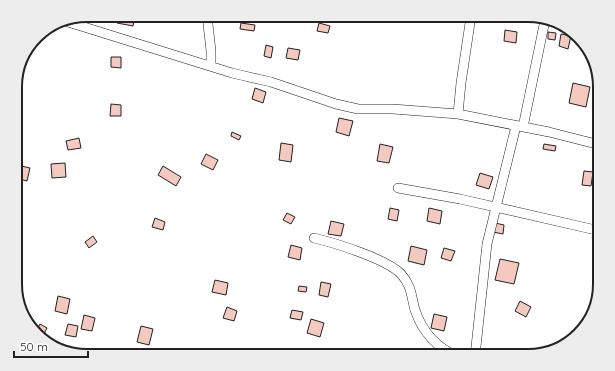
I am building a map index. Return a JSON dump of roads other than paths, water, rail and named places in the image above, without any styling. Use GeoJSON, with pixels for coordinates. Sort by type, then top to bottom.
{"type":"FeatureCollection","features":[{"type":"Feature","properties":{"kind":"street"},"geometry":{"type":"LineString","coordinates":[[208,22],[211,66]]}},
{"type":"Feature","properties":{"kind":"street"},"geometry":{"type":"LineString","coordinates":[[73,23],[232,73],[271,82],[336,104],[358,109],[392,109],[458,114],[549,132],[593,143]]}},
{"type":"Feature","properties":{"kind":"street"},"geometry":{"type":"LineString","coordinates":[[458,114],[470,23]]}},
{"type":"Feature","properties":{"kind":"street"},"geometry":{"type":"LineString","coordinates":[[476,349],[487,244],[495,207],[520,127],[544,24]]}},
{"type":"Feature","properties":{"kind":"street"},"geometry":{"type":"LineString","coordinates":[[398,188],[432,193],[593,229]]}},
{"type":"Feature","properties":{"kind":"street"},"geometry":{"type":"LineString","coordinates":[[314,238],[331,242],[392,266],[401,274],[410,287],[415,310],[423,329],[444,349]]}}]}
